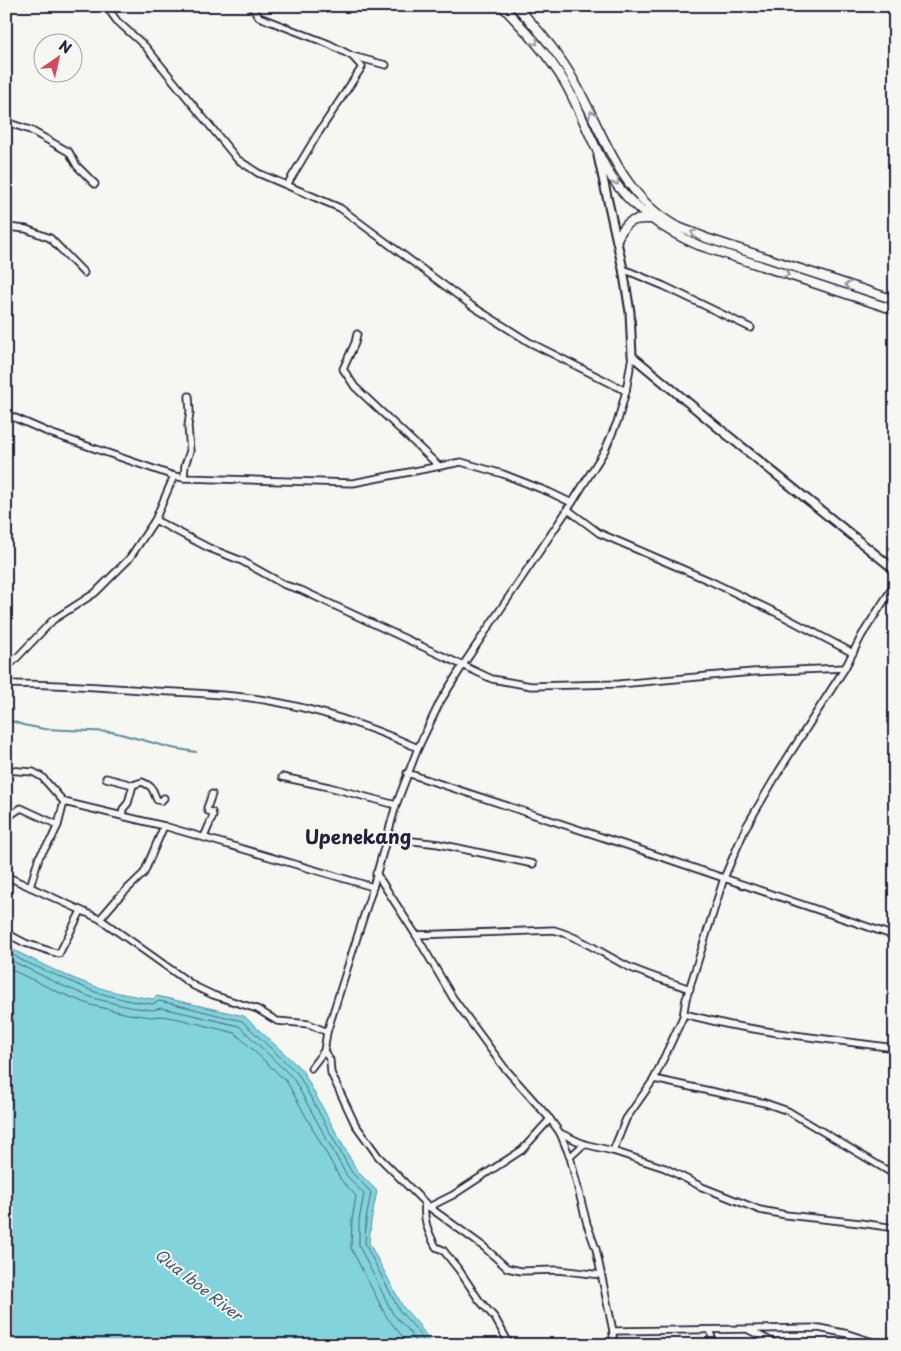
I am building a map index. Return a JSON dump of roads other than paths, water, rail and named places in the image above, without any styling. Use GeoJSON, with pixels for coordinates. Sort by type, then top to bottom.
{"type":"FeatureCollection","features":[{"type":"Feature","properties":{"kind":"main road"},"geometry":{"type":"LineString","coordinates":[[502,6],[549,58],[565,84],[612,178],[631,202],[650,218],[674,235],[698,245],[895,310]]}},
{"type":"Feature","properties":{"kind":"main road"},"geometry":{"type":"LineString","coordinates":[[516,6],[556,51],[592,114],[609,150],[634,192],[653,210],[675,225],[706,238],[754,252],[895,300]]}},
{"type":"Feature","properties":{"kind":"main road"},"geometry":{"type":"LineString","coordinates":[[616,238],[623,227],[631,220],[650,218]]}},
{"type":"Feature","properties":{"kind":"main road"},"geometry":{"type":"LineString","coordinates":[[754,252],[758,264]]}},
{"type":"Feature","properties":{"kind":"street"},"geometry":{"type":"LineString","coordinates":[[106,6],[118,21],[145,46],[236,159],[258,173],[340,208],[472,306],[529,342],[626,391]]}},
{"type":"Feature","properties":{"kind":"street"},"geometry":{"type":"LineString","coordinates":[[251,6],[259,17],[329,44],[352,56],[386,65]]}},
{"type":"Feature","properties":{"kind":"street"},"geometry":{"type":"LineString","coordinates":[[287,186],[317,135],[362,67],[352,56]]}},
{"type":"Feature","properties":{"kind":"street"},"geometry":{"type":"LineString","coordinates":[[6,122],[30,130],[69,152],[77,166],[95,184]]}},
{"type":"Feature","properties":{"kind":"street"},"geometry":{"type":"LineString","coordinates":[[311,1068],[324,1051],[326,1032],[373,887],[396,805],[418,748],[440,702],[463,664],[572,503],[605,450],[618,420],[626,391],[632,356],[630,312],[623,269],[596,149]]}},
{"type":"Feature","properties":{"kind":"street"},"geometry":{"type":"LineString","coordinates":[[6,227],[26,230],[50,238],[84,273]]}},
{"type":"Feature","properties":{"kind":"street"},"geometry":{"type":"LineString","coordinates":[[623,269],[664,286],[751,328]]}},
{"type":"Feature","properties":{"kind":"street"},"geometry":{"type":"LineString","coordinates":[[358,334],[343,369],[355,387],[439,466]]}},
{"type":"Feature","properties":{"kind":"street"},"geometry":{"type":"LineString","coordinates":[[632,356],[895,570]]}},
{"type":"Feature","properties":{"kind":"street"},"geometry":{"type":"LineString","coordinates":[[184,478],[190,452],[188,426],[190,412],[189,396]]}},
{"type":"Feature","properties":{"kind":"street"},"geometry":{"type":"LineString","coordinates":[[6,414],[50,433],[184,478],[353,483],[461,462],[503,474],[572,503]]}},
{"type":"Feature","properties":{"kind":"street"},"geometry":{"type":"LineString","coordinates":[[6,669],[53,620],[96,593],[129,559],[155,520],[174,476]]}},
{"type":"Feature","properties":{"kind":"street"},"geometry":{"type":"LineString","coordinates":[[568,509],[599,533],[719,585],[854,653]]}},
{"type":"Feature","properties":{"kind":"street"},"geometry":{"type":"LineString","coordinates":[[155,520],[209,548],[242,561],[285,585],[301,590],[492,679],[531,686],[619,684],[753,672],[845,668]]}},
{"type":"Feature","properties":{"kind":"street"},"geometry":{"type":"LineString","coordinates":[[613,1151],[626,1119],[654,1080],[684,1014],[724,878],[746,826],[895,584]]}},
{"type":"Feature","properties":{"kind":"street"},"geometry":{"type":"LineString","coordinates":[[6,684],[86,686],[263,700],[301,707],[355,723],[393,736],[418,748]]}},
{"type":"Feature","properties":{"kind":"street"},"geometry":{"type":"LineString","coordinates":[[6,770],[33,772],[42,777],[64,802],[204,837],[373,887]]}},
{"type":"Feature","properties":{"kind":"street"},"geometry":{"type":"LineString","coordinates":[[407,774],[895,936]]}},
{"type":"Feature","properties":{"kind":"street"},"geometry":{"type":"LineString","coordinates":[[282,777],[396,805]]}},
{"type":"Feature","properties":{"kind":"street"},"geometry":{"type":"LineString","coordinates":[[106,778],[133,785],[142,782],[153,788],[157,800],[162,801],[164,798]]}},
{"type":"Feature","properties":{"kind":"street"},"geometry":{"type":"LineString","coordinates":[[122,815],[123,809],[128,804],[133,785]]}},
{"type":"Feature","properties":{"kind":"street"},"geometry":{"type":"LineString","coordinates":[[204,837],[213,816],[212,812],[208,811],[207,808],[212,794]]}},
{"type":"Feature","properties":{"kind":"street"},"geometry":{"type":"LineString","coordinates":[[30,887],[39,857],[58,825],[64,802]]}},
{"type":"Feature","properties":{"kind":"street"},"geometry":{"type":"LineString","coordinates":[[6,818],[21,808],[58,825]]}},
{"type":"Feature","properties":{"kind":"street"},"geometry":{"type":"LineString","coordinates":[[100,919],[118,898],[144,873],[164,826]]}},
{"type":"Feature","properties":{"kind":"street"},"geometry":{"type":"LineString","coordinates":[[387,838],[439,844],[533,864]]}},
{"type":"Feature","properties":{"kind":"street"},"geometry":{"type":"LineString","coordinates":[[376,873],[416,935],[453,998],[503,1066],[560,1133],[570,1157],[587,1224],[596,1249],[613,1331],[613,1345]]}},
{"type":"Feature","properties":{"kind":"street"},"geometry":{"type":"LineString","coordinates":[[6,876],[100,919],[194,986],[213,995],[257,1009],[277,1021],[310,1024],[326,1032]]}},
{"type":"Feature","properties":{"kind":"street"},"geometry":{"type":"LineString","coordinates":[[6,934],[25,943],[59,954],[81,911]]}},
{"type":"Feature","properties":{"kind":"street"},"geometry":{"type":"LineString","coordinates":[[416,935],[554,930],[589,944],[624,965],[690,989]]}},
{"type":"Feature","properties":{"kind":"street"},"geometry":{"type":"LineString","coordinates":[[684,1014],[778,1034],[895,1048]]}},
{"type":"Feature","properties":{"kind":"street"},"geometry":{"type":"LineString","coordinates":[[324,1051],[330,1060],[331,1073],[354,1124],[378,1156],[427,1205],[484,1247],[507,1268],[521,1271],[558,1270],[601,1275]]}},
{"type":"Feature","properties":{"kind":"street"},"geometry":{"type":"LineString","coordinates":[[654,1080],[764,1103],[788,1110],[895,1175]]}},
{"type":"Feature","properties":{"kind":"street"},"geometry":{"type":"LineString","coordinates":[[427,1205],[453,1194],[522,1150],[550,1119]]}},
{"type":"Feature","properties":{"kind":"street"},"geometry":{"type":"LineString","coordinates":[[560,1133],[584,1144],[613,1151],[665,1168],[702,1187],[760,1210],[786,1216],[895,1228]]}},
{"type":"Feature","properties":{"kind":"street"},"geometry":{"type":"LineString","coordinates":[[570,1157],[584,1144]]}},
{"type":"Feature","properties":{"kind":"street"},"geometry":{"type":"LineString","coordinates":[[427,1205],[424,1215],[425,1223],[436,1247],[443,1250],[459,1270],[479,1300],[495,1318],[510,1345]]}},
{"type":"Feature","properties":{"kind":"street"},"geometry":{"type":"LineString","coordinates":[[613,1331],[819,1328],[848,1334],[882,1345]]}},
{"type":"Feature","properties":{"kind":"street"},"geometry":{"type":"LineString","coordinates":[[711,1330],[712,1345]]}},
{"type":"Feature","properties":{"kind":"street"},"geometry":{"type":"LineString","coordinates":[[747,1330],[778,1345]]}},
{"type":"Feature","properties":{"kind":"water","name":"Qua Iboe River"},"geometry":{"type":"Polygon","coordinates":[[[6,946],[62,974],[104,989],[153,999],[157,996],[244,1016],[302,1070],[357,1171],[377,1191],[369,1243],[403,1307],[419,1325],[432,1345],[6,1345],[6,946]]]}},
{"type":"Feature","properties":{"kind":"waterway"},"geometry":{"type":"LineString","coordinates":[[6,719],[44,729],[113,732],[172,748],[196,752]]}},
{"type":"Feature","properties":{"kind":"district","name":"Upenekang"},"geometry":{"type":"Point","coordinates":[358,836]}}]}
